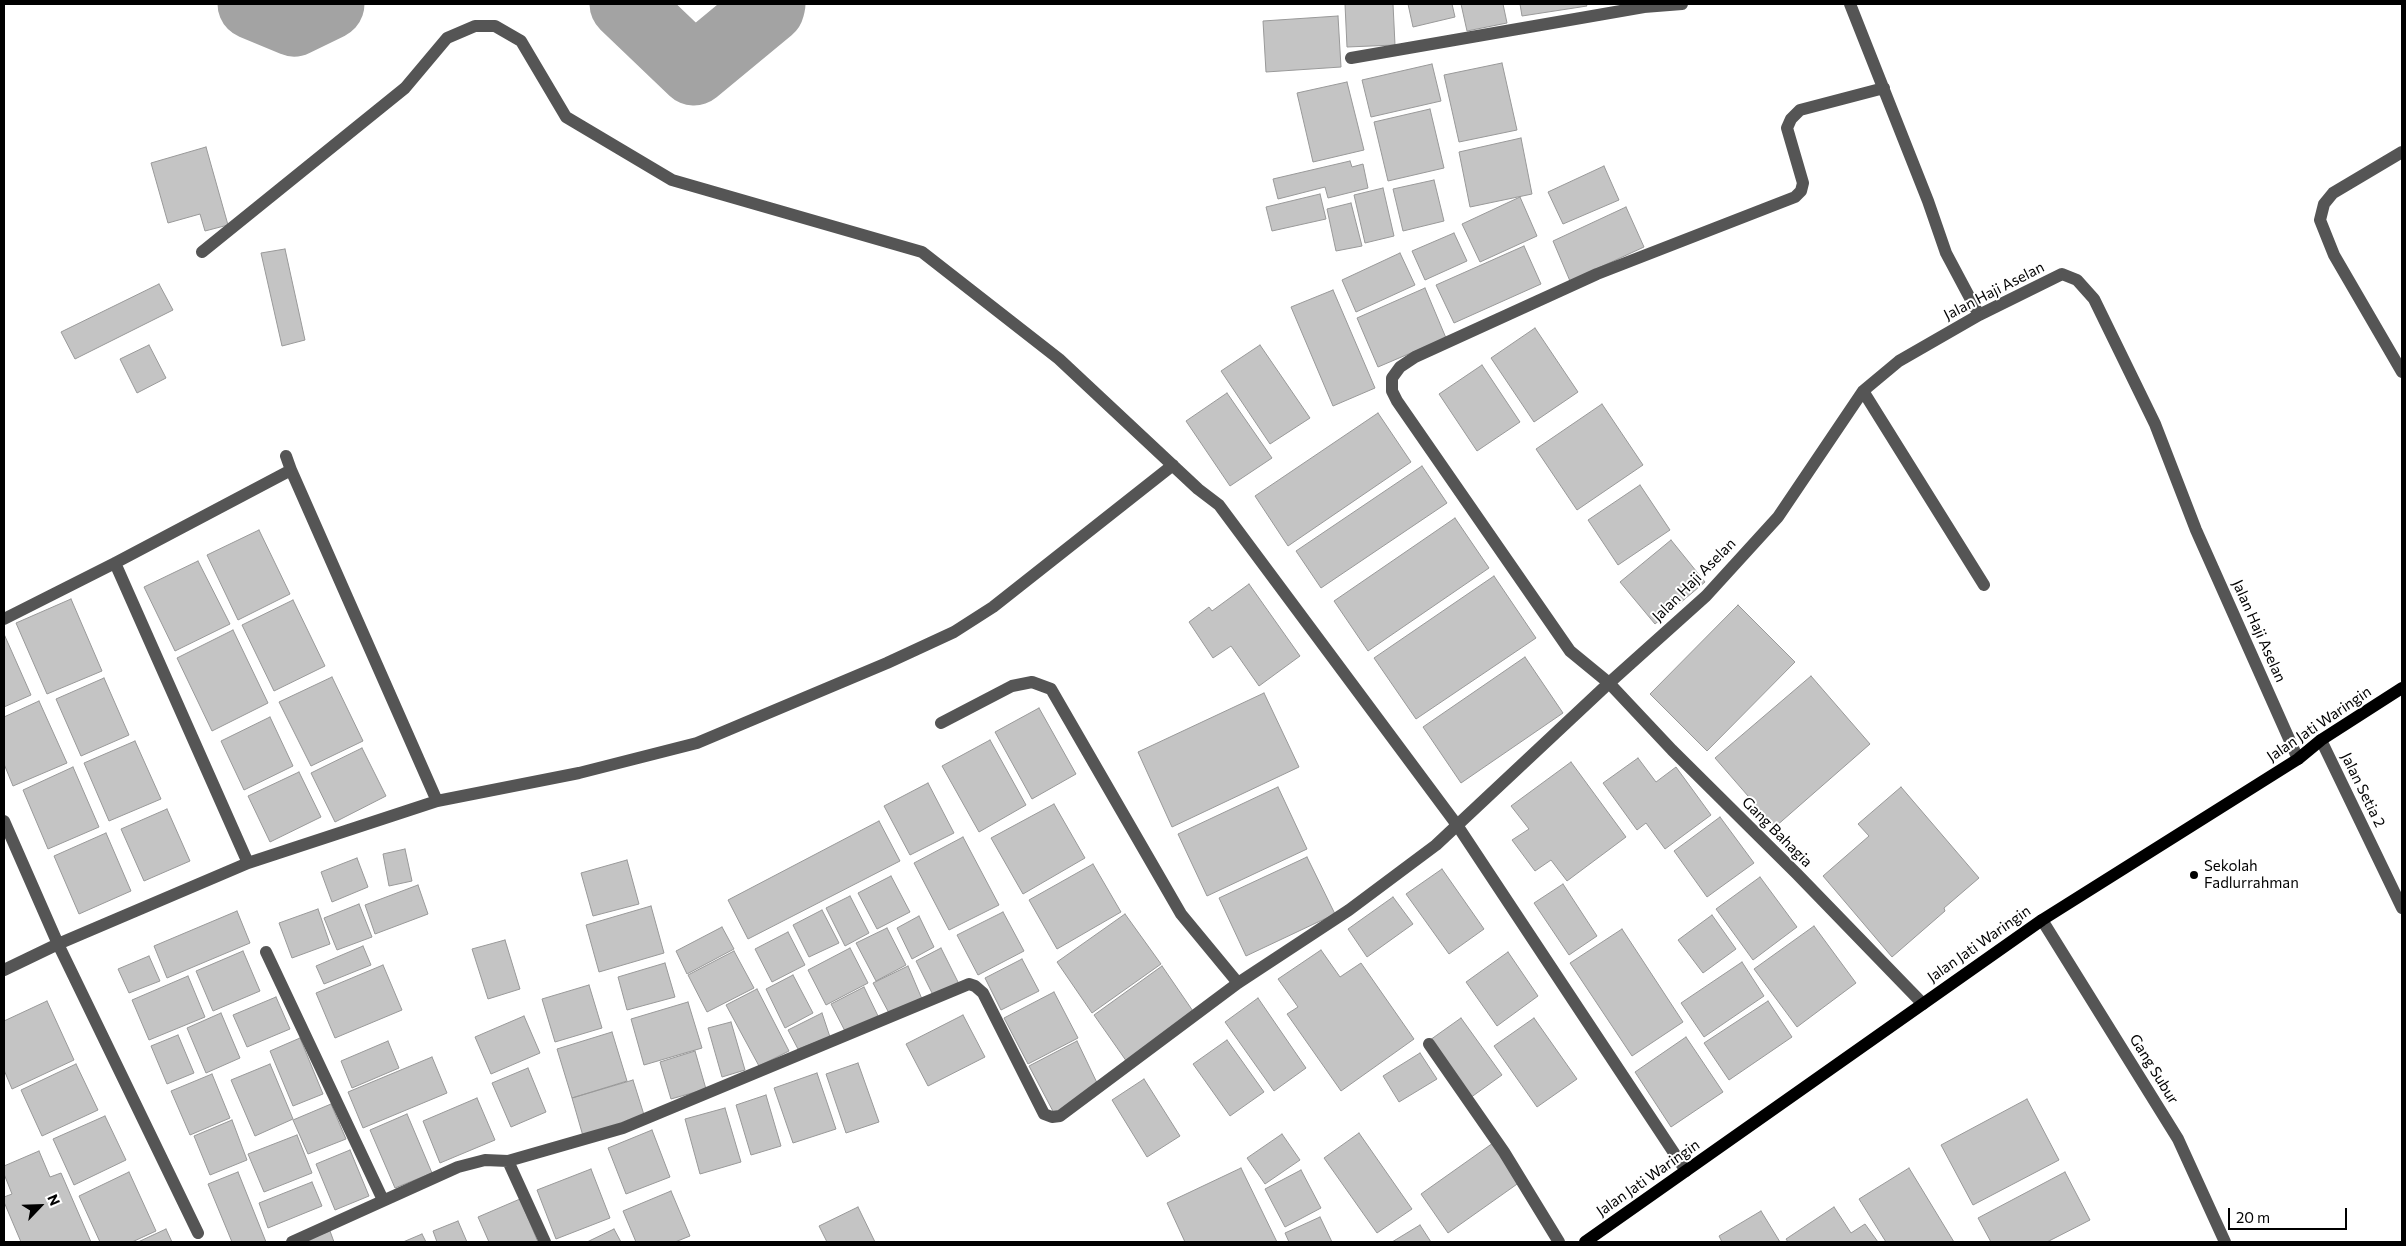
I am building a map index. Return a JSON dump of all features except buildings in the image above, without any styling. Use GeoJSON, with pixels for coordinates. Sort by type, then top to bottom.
{"type":"FeatureCollection","features":[{"type":"Feature","properties":{"kind":"main road","name":"Jalan Jati Waringin"},"geometry":{"type":"LineString","coordinates":[[1590,1241],[2042,920],[2298,759],[2321,740],[2402,688]]}},
{"type":"Feature","properties":{"kind":"street"},"geometry":{"type":"LineString","coordinates":[[1351,58],[1644,7],[1682,4]]}},
{"type":"Feature","properties":{"kind":"street"},"geometry":{"type":"LineString","coordinates":[[1850,4],[1884,88],[1946,253],[1979,315]]}},
{"type":"Feature","properties":{"kind":"street"},"geometry":{"type":"LineString","coordinates":[[202,252],[405,88],[448,38],[475,26],[496,26],[521,41],[566,117],[672,180],[922,252],[1059,359],[1219,505],[1457,825],[1686,1171]]}},
{"type":"Feature","properties":{"kind":"street","name":"Gang Bahagia"},"geometry":{"type":"LineString","coordinates":[[1884,88],[1800,110],[1791,119],[1786,128],[1803,183],[1801,191],[1795,197],[1597,274],[1415,357],[1400,367],[1392,378],[1392,392],[1570,652],[1609,683],[1672,750],[1797,874],[1923,1004]]}},
{"type":"Feature","properties":{"kind":"street"},"geometry":{"type":"LineString","coordinates":[[2402,152],[2334,193],[2324,204],[2320,220],[2334,255],[2402,372]]}},
{"type":"Feature","properties":{"kind":"street","name":"Jalan Haji Aselan"},"geometry":{"type":"LineString","coordinates":[[508,1161],[623,1128],[969,984],[976,986],[983,993],[1044,1114],[1056,1117],[1080,1103],[1238,983],[1349,910],[1436,845],[1609,683],[1706,596],[1778,516],[1863,391],[1899,362],[1979,315],[2062,274],[2076,280],[2094,299],[2155,424],[2196,530],[2298,759]]}},
{"type":"Feature","properties":{"kind":"street"},"geometry":{"type":"LineString","coordinates":[[1863,391],[1984,585]]}},
{"type":"Feature","properties":{"kind":"street"},"geometry":{"type":"LineString","coordinates":[[286,456],[437,801]]}},
{"type":"Feature","properties":{"kind":"street"},"geometry":{"type":"LineString","coordinates":[[4,970],[58,944],[248,863],[437,801],[579,773],[697,744],[945,636],[993,607],[1173,465]]}},
{"type":"Feature","properties":{"kind":"street"},"geometry":{"type":"LineString","coordinates":[[4,619],[115,564],[291,470]]}},
{"type":"Feature","properties":{"kind":"street"},"geometry":{"type":"LineString","coordinates":[[115,564],[248,863]]}},
{"type":"Feature","properties":{"kind":"street"},"geometry":{"type":"LineString","coordinates":[[941,723],[1012,686],[1032,682],[1051,690],[1181,914],[1238,983]]}},
{"type":"Feature","properties":{"kind":"street","name":"Jalan Setia 2"},"geometry":{"type":"LineString","coordinates":[[2321,740],[2402,908]]}},
{"type":"Feature","properties":{"kind":"street"},"geometry":{"type":"LineString","coordinates":[[4,821],[58,944],[198,1233]]}},
{"type":"Feature","properties":{"kind":"street","name":"Gang Subur"},"geometry":{"type":"LineString","coordinates":[[2042,920],[2178,1139],[2225,1242]]}},
{"type":"Feature","properties":{"kind":"street"},"geometry":{"type":"LineString","coordinates":[[266,952],[383,1200]]}},
{"type":"Feature","properties":{"kind":"street"},"geometry":{"type":"LineString","coordinates":[[1429,1044],[1504,1152],[1559,1242]]}},
{"type":"Feature","properties":{"kind":"street"},"geometry":{"type":"LineString","coordinates":[[292,1242],[458,1167],[485,1160],[508,1161],[545,1242]]}},
{"type":"Feature","properties":{"kind":"waterway"},"geometry":{"type":"LineString","coordinates":[[253,4],[294,21],[329,4]]}},
{"type":"Feature","properties":{"kind":"waterway"},"geometry":{"type":"LineString","coordinates":[[625,4],[694,70],[769,8],[770,4]]}},
{"type":"Feature","properties":{"kind":"place","name":"Sekolah Fadlurrahman"},"geometry":{"type":"Point","coordinates":[2194,875]}}]}
